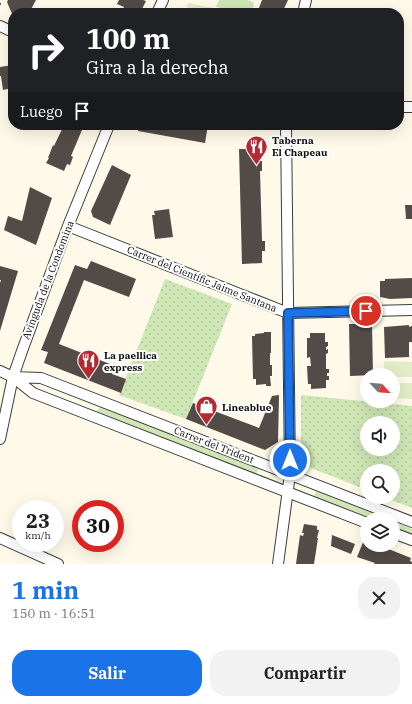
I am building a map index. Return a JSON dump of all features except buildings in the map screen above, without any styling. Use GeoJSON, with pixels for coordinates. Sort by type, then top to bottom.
{"type":"FeatureCollection","features":[{"type":"Feature","properties":{"kind":"street","name":"Avinguda de la Condomina"},"geometry":{"type":"LineString","coordinates":[[0,438],[14,377],[22,351],[68,226],[107,130]]}},
{"type":"Feature","properties":{"kind":"street"},"geometry":{"type":"LineString","coordinates":[[278,564],[290,474],[286,130]]}},
{"type":"Feature","properties":{"kind":"street","name":"Carrer del Científic Jaime Santana"},"geometry":{"type":"LineString","coordinates":[[68,226],[288,313],[412,310]]}},
{"type":"Feature","properties":{"kind":"street","name":"Carrer del Trident"},"geometry":{"type":"LineString","coordinates":[[0,371],[14,377],[34,393],[360,520]]}},
{"type":"Feature","properties":{"kind":"street","name":"Carrer del Trident"},"geometry":{"type":"LineString","coordinates":[[14,377],[41,378],[412,522]]}},
{"type":"Feature","properties":{"kind":"street"},"geometry":{"type":"LineString","coordinates":[[400,536],[412,540]]}},
{"type":"Feature","properties":{"kind":"street"},"geometry":{"type":"LineString","coordinates":[[0,538],[58,564]]}},
{"type":"Feature","properties":{"kind":"green space"},"geometry":{"type":"Polygon","coordinates":[[[219,0],[248,0],[254,3],[253,8],[216,7],[219,0]]]}},
{"type":"Feature","properties":{"kind":"green space"},"geometry":{"type":"Polygon","coordinates":[[[188,3],[214,8],[187,8],[188,3]]]}},
{"type":"Feature","properties":{"kind":"green space"},"geometry":{"type":"Polygon","coordinates":[[[165,279],[232,304],[186,419],[119,395],[165,279]]]}},
{"type":"Feature","properties":{"kind":"green space"},"geometry":{"type":"Polygon","coordinates":[[[384,361],[412,362],[412,377],[400,377],[400,368],[384,368],[384,361]]]}},
{"type":"Feature","properties":{"kind":"green space"},"geometry":{"type":"Polygon","coordinates":[[[400,383],[412,383],[412,399],[400,398],[400,383]]]}},
{"type":"Feature","properties":{"kind":"green space"},"geometry":{"type":"Polygon","coordinates":[[[301,395],[360,401],[360,408],[400,408],[400,405],[412,406],[412,508],[400,503],[400,464],[360,464],[360,487],[306,466],[301,455],[301,395]]]}},
{"type":"Feature","properties":{"kind":"green space"},"geometry":{"type":"Polygon","coordinates":[[[101,407],[259,468],[256,474],[96,411],[101,407]]]}},
{"type":"Feature","properties":{"kind":"green space"},"geometry":{"type":"Polygon","coordinates":[[[316,491],[369,512],[360,512],[360,515],[314,497],[316,491]]]}},
{"type":"Feature","properties":{"kind":"green space"},"geometry":{"type":"Polygon","coordinates":[[[400,524],[412,529],[412,535],[400,531],[400,524]]]}},
{"type":"Feature","properties":{"kind":"place","name":"Taberna El Chapeau"},"geometry":{"type":"Point","coordinates":[256,166]}},
{"type":"Feature","properties":{"kind":"place","name":"La paellica express"},"geometry":{"type":"Point","coordinates":[89,380]}},
{"type":"Feature","properties":{"kind":"place","name":"Lineablue"},"geometry":{"type":"Point","coordinates":[207,426]}},
{"type":"Feature","properties":{"kind":"route"},"geometry":{"type":"LineString","coordinates":[[290,460],[288,313],[366,311]]}}]}
